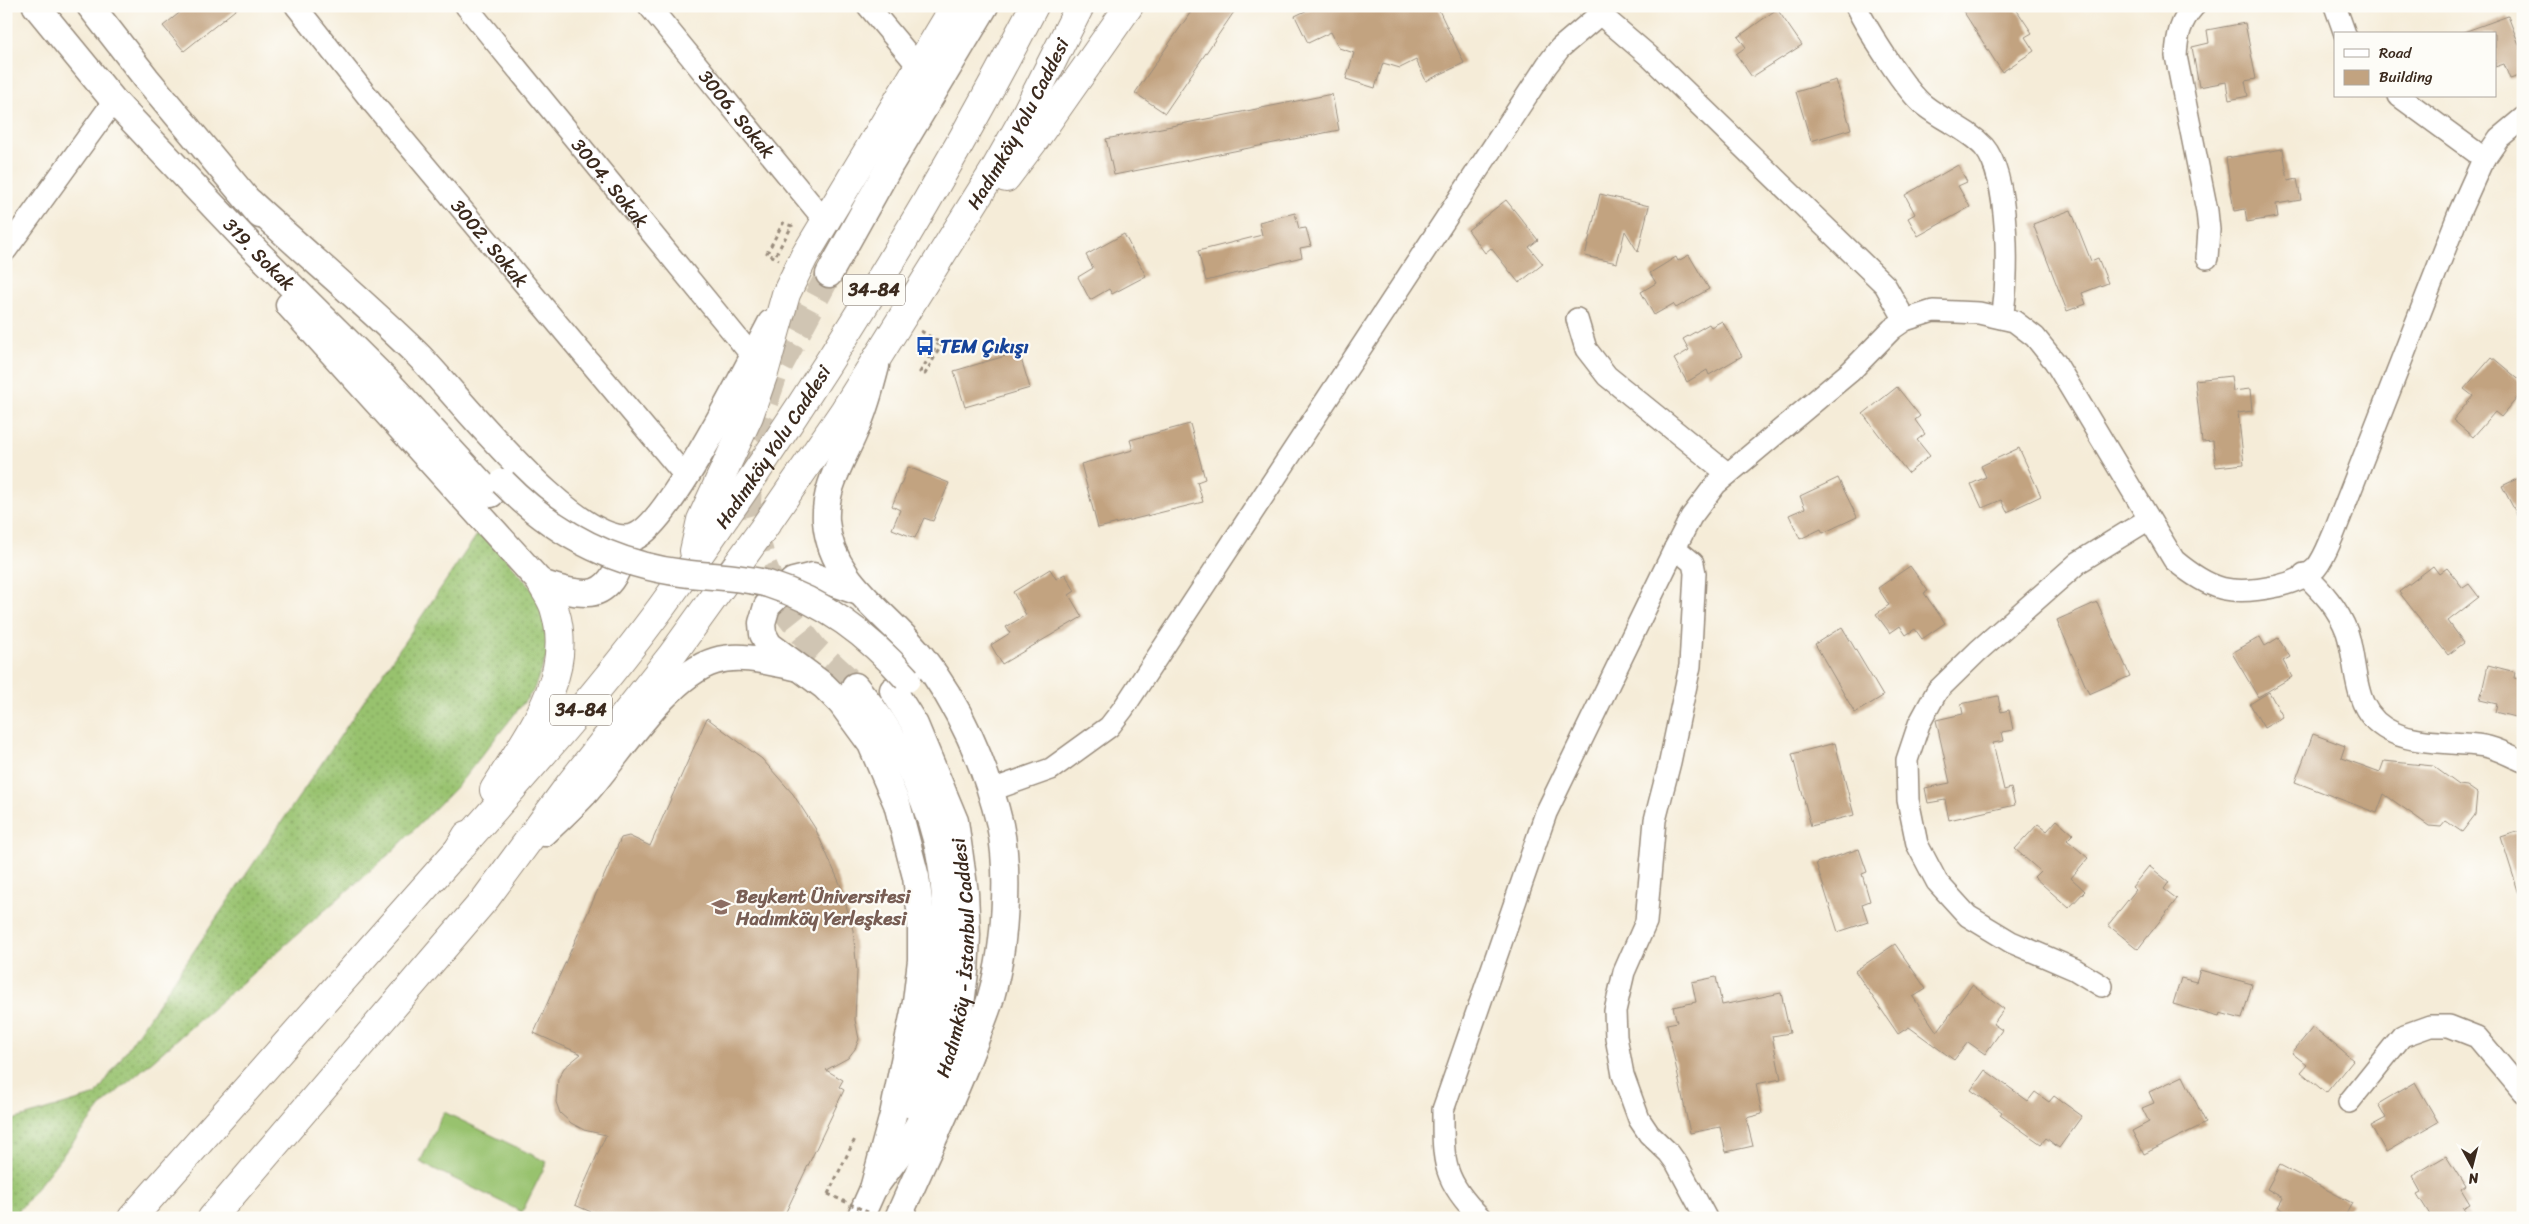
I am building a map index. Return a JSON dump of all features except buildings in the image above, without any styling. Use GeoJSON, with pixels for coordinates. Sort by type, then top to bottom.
{"type":"FeatureCollection","features":[{"type":"Feature","properties":{"kind":"highway"},"geometry":{"type":"LineString","coordinates":[[693,562],[695,540],[701,520],[749,416],[764,374],[786,294],[804,257],[825,221],[955,6]]}},
{"type":"Feature","properties":{"kind":"highway","name":"Hadımköy Yolu Caddesi"},"geometry":{"type":"LineString","coordinates":[[458,850],[581,709],[662,606],[760,466],[882,279],[994,83],[1034,6]]}},
{"type":"Feature","properties":{"kind":"highway","name":"Hadımköy Yolu Caddesi"},"geometry":{"type":"LineString","coordinates":[[212,1218],[486,898],[701,616],[806,466],[879,354],[955,228],[995,169],[1021,123],[1080,6]]}},
{"type":"Feature","properties":{"kind":"highway"},"geometry":{"type":"LineString","coordinates":[[955,228],[994,192],[1013,169],[1130,6]]}},
{"type":"Feature","properties":{"kind":"highway"},"geometry":{"type":"LineString","coordinates":[[132,1218],[458,850],[536,724],[555,677],[561,651],[560,627],[555,608],[541,583]]}},
{"type":"Feature","properties":{"kind":"main road","name":"319. Sokak"},"geometry":{"type":"LineString","coordinates":[[36,6],[114,100],[256,251],[497,488]]}},
{"type":"Feature","properties":{"kind":"main road","name":"319. Sokak"},"geometry":{"type":"LineString","coordinates":[[90,6],[146,78],[250,202],[301,268],[497,488]]}},
{"type":"Feature","properties":{"kind":"main road"},"geometry":{"type":"LineString","coordinates":[[829,274],[896,154],[984,6]]}},
{"type":"Feature","properties":{"kind":"main road"},"geometry":{"type":"LineString","coordinates":[[250,202],[325,272],[370,309],[418,355],[529,479],[568,511],[614,537],[634,537],[654,523],[686,477],[753,358],[786,294]]}},
{"type":"Feature","properties":{"kind":"main road"},"geometry":{"type":"LineString","coordinates":[[256,251],[287,302],[541,583],[567,591],[588,593],[606,586],[618,568],[620,551],[614,537]]}},
{"type":"Feature","properties":{"kind":"main road"},"geometry":{"type":"LineString","coordinates":[[879,354],[869,394],[854,434],[829,486],[826,502],[829,541],[836,562],[846,578],[921,656],[946,691],[981,764],[1000,826],[1004,862],[1004,890],[1001,948],[992,994],[980,1026]]}},
{"type":"Feature","properties":{"kind":"main road"},"geometry":{"type":"LineString","coordinates":[[497,488],[522,523],[573,557],[610,574],[684,590],[755,598],[822,623],[900,685]]}},
{"type":"Feature","properties":{"kind":"main road"},"geometry":{"type":"LineString","coordinates":[[862,593],[813,576],[793,581],[768,606],[762,623],[763,634],[769,645],[803,668],[841,703],[871,744],[897,804],[916,877],[921,918],[921,960],[916,1002],[893,1115],[873,1190]]}},
{"type":"Feature","properties":{"kind":"main road"},"geometry":{"type":"LineString","coordinates":[[520,851],[545,832],[585,794],[668,691],[691,672],[715,661],[740,658],[803,668]]}},
{"type":"Feature","properties":{"kind":"main road","name":"Hadımköy - İstanbul Caddesi"},"geometry":{"type":"LineString","coordinates":[[898,1218],[968,1060],[980,1026],[978,978],[982,918],[976,848],[965,804],[943,747],[900,685]]}},
{"type":"Feature","properties":{"kind":"main road","name":"Hadımköy - İstanbul Caddesi"},"geometry":{"type":"LineString","coordinates":[[860,1218],[873,1190],[913,1135],[939,1084],[951,1047],[961,1005],[967,935],[965,893],[955,821],[900,685]]}},
{"type":"Feature","properties":{"kind":"main road"},"geometry":{"type":"LineString","coordinates":[[855,686],[890,734],[907,764],[925,807],[937,844],[946,924],[944,973],[938,1010],[912,1106],[873,1190]]}},
{"type":"Feature","properties":{"kind":"street","name":"3002. Sokak"},"geometry":{"type":"LineString","coordinates":[[296,6],[372,102],[686,477]]}},
{"type":"Feature","properties":{"kind":"street","name":"3004. Sokak"},"geometry":{"type":"LineString","coordinates":[[466,6],[753,358]]}},
{"type":"Feature","properties":{"kind":"street","name":"3006. Sokak"},"geometry":{"type":"LineString","coordinates":[[648,6],[825,221]]}},
{"type":"Feature","properties":{"kind":"street"},"geometry":{"type":"LineString","coordinates":[[868,6],[919,67]]}},
{"type":"Feature","properties":{"kind":"street"},"geometry":{"type":"LineString","coordinates":[[1856,6],[1910,92],[1924,106],[1964,130],[1985,148],[1996,172],[2002,206],[2007,258],[2006,294],[2002,318]]}},
{"type":"Feature","properties":{"kind":"street"},"geometry":{"type":"LineString","coordinates":[[2194,6],[2185,16],[2177,35],[2176,56],[2208,211],[2207,258]]}},
{"type":"Feature","properties":{"kind":"street"},"geometry":{"type":"LineString","coordinates":[[2336,6],[2344,32]]}},
{"type":"Feature","properties":{"kind":"street"},"geometry":{"type":"LineString","coordinates":[[989,792],[1051,768],[1109,727],[1124,709],[1547,65],[1560,48],[1600,10],[1885,284],[1905,320]]}},
{"type":"Feature","properties":{"kind":"street"},"geometry":{"type":"LineString","coordinates":[[2403,98],[2485,159]]}},
{"type":"Feature","properties":{"kind":"street"},"geometry":{"type":"LineString","coordinates":[[6,250],[114,100]]}},
{"type":"Feature","properties":{"kind":"street"},"geometry":{"type":"LineString","coordinates":[[1481,1218],[1450,1182],[1443,1150],[1443,1110],[1546,813],[1691,517],[1716,484],[1851,371],[1892,329],[1905,320],[1933,311],[1979,313],[2014,321],[2035,337],[2055,362],[2174,560],[2197,579],[2226,590],[2250,592],[2290,583],[2316,568],[2334,533],[2459,213],[2485,159],[2499,138],[2523,118]]}},
{"type":"Feature","properties":{"kind":"street"},"geometry":{"type":"LineString","coordinates":[[1577,319],[1586,349],[1607,376],[1728,474]]}},
{"type":"Feature","properties":{"kind":"street"},"geometry":{"type":"LineString","coordinates":[[2102,986],[2074,969],[2011,942],[1968,916],[1937,882],[1917,844],[1908,800],[1907,760],[1919,724],[1937,691],[1978,651],[2079,562],[2148,519]]}},
{"type":"Feature","properties":{"kind":"street"},"geometry":{"type":"LineString","coordinates":[[1675,548],[1689,557],[1695,572],[1692,649],[1670,762],[1655,820],[1646,922],[1624,972],[1615,1011],[1616,1037],[1623,1075],[1639,1119],[1649,1134],[1669,1153],[1677,1164],[1706,1218]]}},
{"type":"Feature","properties":{"kind":"street"},"geometry":{"type":"LineString","coordinates":[[2304,574],[2326,596],[2337,612],[2347,633],[2355,679],[2364,705],[2373,720],[2394,733],[2416,740],[2486,746],[2523,761]]}},
{"type":"Feature","properties":{"kind":"street"},"geometry":{"type":"LineString","coordinates":[[2349,1102],[2402,1036],[2430,1026],[2449,1026],[2477,1037],[2523,1092]]}},
{"type":"Feature","properties":{"kind":"path"},"geometry":{"type":"LineString","coordinates":[[766,253],[784,222],[792,226],[776,254]]}},
{"type":"Feature","properties":{"kind":"path"},"geometry":{"type":"LineString","coordinates":[[938,344],[920,372],[924,374],[942,344]]}},
{"type":"Feature","properties":{"kind":"path"},"geometry":{"type":"LineString","coordinates":[[856,1136],[828,1194],[881,1218]]}},
{"type":"Feature","properties":{"kind":"green space"},"geometry":{"type":"Polygon","coordinates":[[[481,529],[529,585],[543,607],[548,653],[533,691],[459,784],[395,849],[103,1104],[13,1218],[6,1218],[6,1122],[96,1095],[481,529]]]}},
{"type":"Feature","properties":{"kind":"green space"},"geometry":{"type":"Polygon","coordinates":[[[444,1112],[547,1162],[522,1212],[420,1162],[444,1112]]]}},
{"type":"Feature","properties":{"kind":"tunnel"},"geometry":{"type":"LineString","coordinates":[[829,274],[774,377],[751,444],[748,504],[764,565],[781,606],[815,649],[855,686]]}},
{"type":"Feature","properties":{"kind":"place","name":"TEM Çıkışı"},"geometry":{"type":"Point","coordinates":[925,346]}},
{"type":"Feature","properties":{"kind":"place","name":"Beykent Üniversitesi Hadımköy Yerleşkesi"},"geometry":{"type":"Point","coordinates":[721,907]}}]}
